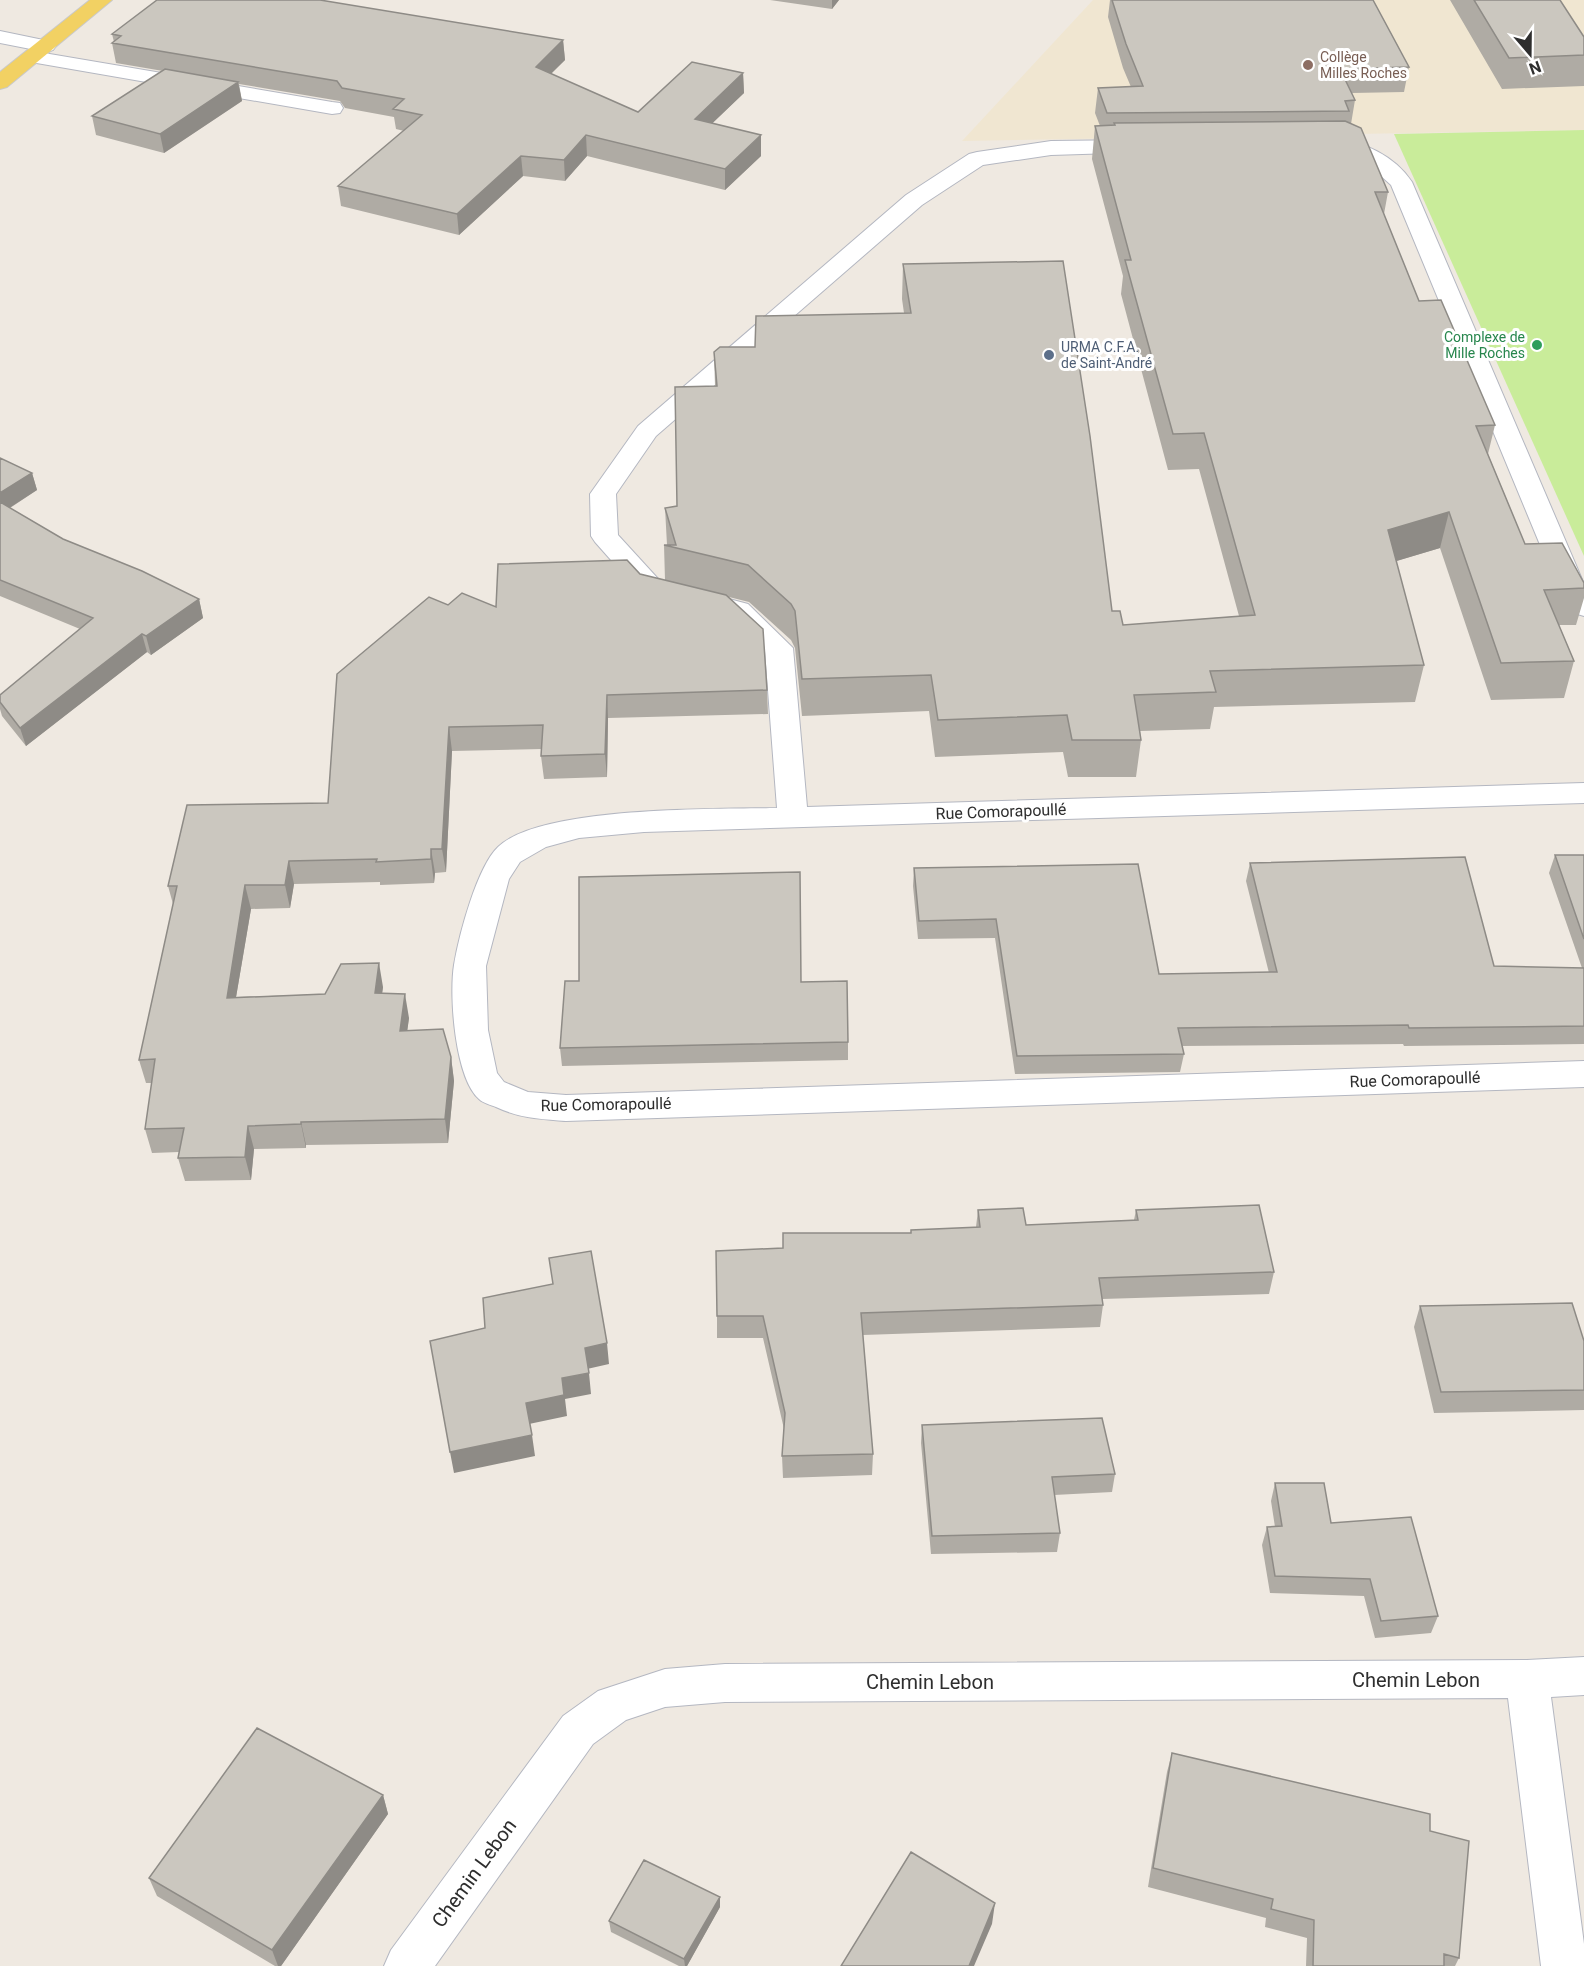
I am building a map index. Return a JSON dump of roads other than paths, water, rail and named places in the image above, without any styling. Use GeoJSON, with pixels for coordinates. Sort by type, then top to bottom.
{"type":"FeatureCollection","features":[{"type":"Feature","properties":{"kind":"main road"},"geometry":{"type":"LineString","coordinates":[[0,83],[102,0]]}},
{"type":"Feature","properties":{"kind":"street"},"geometry":{"type":"LineString","coordinates":[[0,37],[39,52],[332,108]]}},
{"type":"Feature","properties":{"kind":"street"},"geometry":{"type":"LineString","coordinates":[[1309,145],[1344,145],[1383,163],[1401,182],[1569,582],[1584,607]]}},
{"type":"Feature","properties":{"kind":"street"},"geometry":{"type":"LineString","coordinates":[[793,818],[779,648],[738,610],[652,589],[604,536],[603,494],[647,431],[914,200],[977,159],[1051,148],[1157,147]]}},
{"type":"Feature","properties":{"kind":"street","name":"Rue Comorapoullé"},"geometry":{"type":"LineString","coordinates":[[1584,793],[644,822],[579,828],[536,839],[508,854],[493,878],[470,966],[471,1030],[481,1076],[492,1091],[524,1105],[566,1108],[1584,1074]]}},
{"type":"Feature","properties":{"kind":"street","name":"Chemin Lebon"},"geometry":{"type":"LineString","coordinates":[[407,1966],[578,1730],[613,1705],[665,1688],[737,1683],[1527,1679],[1584,1676]]}},
{"type":"Feature","properties":{"kind":"street"},"geometry":{"type":"LineString","coordinates":[[1527,1679],[1564,1966]]}},
{"type":"Feature","properties":{"kind":"place","name":"Collège Milles Roches"},"geometry":{"type":"Point","coordinates":[1308,65]}},
{"type":"Feature","properties":{"kind":"place","name":"Complexe de Mille Roches"},"geometry":{"type":"Point","coordinates":[1537,345]}},
{"type":"Feature","properties":{"kind":"place","name":"URMA C.F.A. de Saint-André"},"geometry":{"type":"Point","coordinates":[1049,355]}}]}
